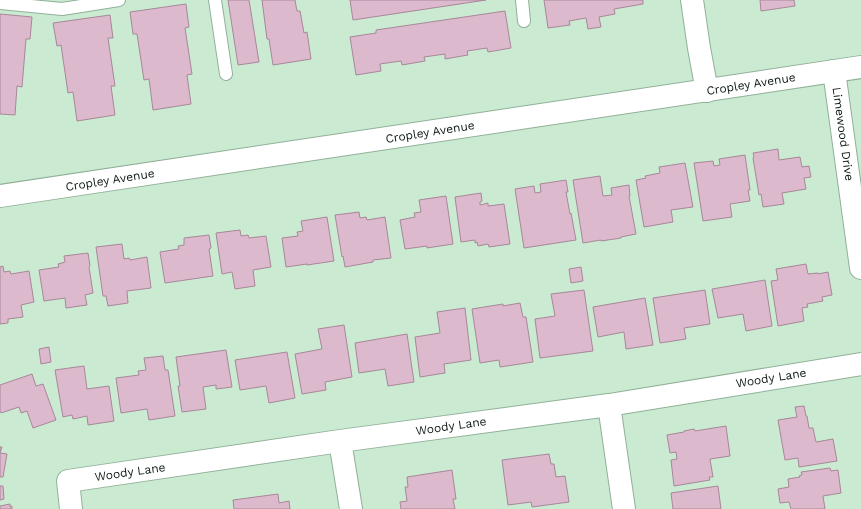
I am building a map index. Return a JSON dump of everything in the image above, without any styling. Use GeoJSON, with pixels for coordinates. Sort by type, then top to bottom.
{"type":"FeatureCollection","features":[{"type":"Feature","properties":{"kind":"street"},"geometry":{"type":"LineString","coordinates":[[692,0],[706,90]]}},
{"type":"Feature","properties":{"kind":"street","name":"Cropley Avenue"},"geometry":{"type":"LineString","coordinates":[[0,196],[861,67]]}},
{"type":"Feature","properties":{"kind":"street","name":"Limewood Drive"},"geometry":{"type":"LineString","coordinates":[[834,71],[861,268]]}},
{"type":"Feature","properties":{"kind":"street","name":"Woody Lane"},"geometry":{"type":"LineString","coordinates":[[71,509],[68,481],[340,441],[609,405],[861,364]]}},
{"type":"Feature","properties":{"kind":"street"},"geometry":{"type":"LineString","coordinates":[[609,405],[624,509]]}},
{"type":"Feature","properties":{"kind":"street"},"geometry":{"type":"LineString","coordinates":[[340,441],[351,509]]}},
{"type":"Feature","properties":{"kind":"lane"},"geometry":{"type":"LineString","coordinates":[[0,3],[62,4],[119,0]]}},
{"type":"Feature","properties":{"kind":"lane"},"geometry":{"type":"LineString","coordinates":[[215,0],[226,74]]}},
{"type":"Feature","properties":{"kind":"lane"},"geometry":{"type":"LineString","coordinates":[[522,0],[524,20]]}},
{"type":"Feature","properties":{"kind":"building"},"geometry":{"type":"Polygon","coordinates":[[[228,0],[249,0],[259,62],[238,65],[228,0]]]}},
{"type":"Feature","properties":{"kind":"building"},"geometry":{"type":"Polygon","coordinates":[[[262,0],[295,0],[297,11],[300,11],[304,33],[307,32],[311,59],[273,65],[269,39],[267,39],[262,0]]]}},
{"type":"Feature","properties":{"kind":"building"},"geometry":{"type":"Polygon","coordinates":[[[350,0],[486,0],[353,20],[350,0]]]}},
{"type":"Feature","properties":{"kind":"building"},"geometry":{"type":"Polygon","coordinates":[[[544,0],[643,0],[643,4],[614,9],[615,14],[599,17],[601,27],[588,29],[586,18],[569,21],[570,25],[548,28],[544,0]]]}},
{"type":"Feature","properties":{"kind":"building"},"geometry":{"type":"Polygon","coordinates":[[[760,0],[794,0],[795,6],[761,11],[760,0]]]}},
{"type":"Feature","properties":{"kind":"building"},"geometry":{"type":"Polygon","coordinates":[[[186,4],[189,27],[185,28],[192,74],[187,75],[191,104],[153,110],[149,79],[144,80],[137,34],[133,34],[130,12],[186,4]]]}},
{"type":"Feature","properties":{"kind":"building"},"geometry":{"type":"Polygon","coordinates":[[[505,11],[511,48],[488,52],[487,48],[467,51],[468,55],[445,59],[445,54],[424,57],[425,61],[402,65],[401,61],[380,64],[381,71],[356,75],[350,37],[376,33],[376,30],[505,11]]]}},
{"type":"Feature","properties":{"kind":"building"},"geometry":{"type":"Polygon","coordinates":[[[0,14],[32,17],[30,39],[26,39],[22,87],[17,86],[15,115],[0,114],[0,14]]]}},
{"type":"Feature","properties":{"kind":"building"},"geometry":{"type":"Polygon","coordinates":[[[110,15],[113,38],[108,38],[115,86],[111,86],[115,115],[77,121],[73,92],[68,93],[61,45],[57,46],[53,23],[110,15]]]}},
{"type":"Feature","properties":{"kind":"building"},"geometry":{"type":"Polygon","coordinates":[[[778,149],[779,160],[800,157],[802,167],[809,166],[811,177],[804,178],[806,189],[782,193],[784,204],[763,207],[761,194],[759,195],[753,153],[778,149]]]}},
{"type":"Feature","properties":{"kind":"building"},"geometry":{"type":"Polygon","coordinates":[[[745,155],[750,201],[730,204],[732,217],[703,221],[694,163],[713,161],[714,166],[720,165],[719,159],[745,155]]]}},
{"type":"Feature","properties":{"kind":"building"},"geometry":{"type":"Polygon","coordinates":[[[685,163],[693,207],[671,210],[673,222],[644,227],[636,180],[646,178],[645,176],[660,173],[659,167],[685,163]]]}},
{"type":"Feature","properties":{"kind":"building"},"geometry":{"type":"Polygon","coordinates":[[[600,176],[603,196],[612,195],[611,188],[629,185],[629,196],[636,234],[621,238],[583,243],[573,180],[600,176]]]}},
{"type":"Feature","properties":{"kind":"building"},"geometry":{"type":"Polygon","coordinates":[[[566,180],[568,192],[566,192],[576,240],[524,248],[515,189],[534,186],[535,193],[541,192],[540,184],[566,180]]]}},
{"type":"Feature","properties":{"kind":"building"},"geometry":{"type":"Polygon","coordinates":[[[481,193],[482,201],[480,202],[480,205],[488,203],[488,206],[504,204],[510,244],[489,247],[488,244],[478,246],[477,242],[475,243],[475,240],[461,242],[455,197],[481,193]]]}},
{"type":"Feature","properties":{"kind":"building"},"geometry":{"type":"Polygon","coordinates":[[[446,196],[453,244],[427,248],[427,246],[405,249],[400,220],[415,217],[414,213],[421,212],[419,200],[446,196]]]}},
{"type":"Feature","properties":{"kind":"building"},"geometry":{"type":"Polygon","coordinates":[[[359,212],[360,218],[366,217],[367,220],[385,217],[391,258],[373,260],[373,262],[345,267],[335,215],[359,212]]]}},
{"type":"Feature","properties":{"kind":"building"},"geometry":{"type":"Polygon","coordinates":[[[327,217],[334,261],[286,267],[282,238],[298,236],[297,232],[303,231],[301,221],[327,217]]]}},
{"type":"Feature","properties":{"kind":"building"},"geometry":{"type":"Polygon","coordinates":[[[240,230],[241,236],[248,235],[249,238],[266,236],[271,267],[253,270],[255,286],[235,289],[232,272],[222,274],[216,233],[240,230]]]}},
{"type":"Feature","properties":{"kind":"building"},"geometry":{"type":"Polygon","coordinates":[[[209,235],[211,248],[209,249],[213,276],[165,283],[160,252],[179,249],[178,246],[184,245],[184,238],[209,235]]]}},
{"type":"Feature","properties":{"kind":"building"},"geometry":{"type":"Polygon","coordinates":[[[122,244],[124,259],[129,258],[130,260],[147,257],[151,288],[127,291],[128,303],[108,306],[106,296],[103,296],[96,247],[122,244]]]}},
{"type":"Feature","properties":{"kind":"building"},"geometry":{"type":"Polygon","coordinates":[[[88,253],[93,293],[85,295],[87,305],[66,308],[65,298],[44,301],[39,270],[59,267],[58,264],[65,262],[64,256],[88,253]]]}},
{"type":"Feature","properties":{"kind":"building"},"geometry":{"type":"Polygon","coordinates":[[[806,264],[808,274],[828,272],[832,295],[822,297],[823,301],[807,304],[808,307],[802,308],[804,321],[778,326],[771,281],[778,280],[776,269],[806,264]]]}},
{"type":"Feature","properties":{"kind":"building"},"geometry":{"type":"Polygon","coordinates":[[[3,266],[4,272],[10,271],[11,274],[29,271],[34,302],[21,305],[23,317],[8,319],[8,323],[0,324],[0,267],[3,266]]]}},
{"type":"Feature","properties":{"kind":"building"},"geometry":{"type":"Polygon","coordinates":[[[581,267],[583,281],[571,283],[569,269],[581,267]]]}},
{"type":"Feature","properties":{"kind":"building"},"geometry":{"type":"Polygon","coordinates":[[[765,280],[772,326],[746,331],[743,314],[718,318],[712,289],[765,280]]]}},
{"type":"Feature","properties":{"kind":"building"},"geometry":{"type":"Polygon","coordinates":[[[584,290],[593,351],[540,358],[535,319],[555,316],[551,294],[584,290]]]}},
{"type":"Feature","properties":{"kind":"building"},"geometry":{"type":"Polygon","coordinates":[[[705,290],[710,324],[684,328],[686,339],[660,343],[653,298],[705,290]]]}},
{"type":"Feature","properties":{"kind":"building"},"geometry":{"type":"Polygon","coordinates":[[[645,298],[653,345],[626,349],[624,332],[598,337],[593,307],[645,298]]]}},
{"type":"Feature","properties":{"kind":"building"},"geometry":{"type":"Polygon","coordinates":[[[520,303],[523,317],[526,317],[533,362],[500,367],[499,360],[480,363],[472,309],[520,303]]]}},
{"type":"Feature","properties":{"kind":"building"},"geometry":{"type":"Polygon","coordinates":[[[465,308],[471,360],[444,364],[445,373],[420,377],[415,337],[440,333],[437,312],[465,308]]]}},
{"type":"Feature","properties":{"kind":"building"},"geometry":{"type":"Polygon","coordinates":[[[344,325],[352,377],[325,382],[326,390],[302,394],[295,354],[322,349],[318,329],[344,325]]]}},
{"type":"Feature","properties":{"kind":"building"},"geometry":{"type":"Polygon","coordinates":[[[407,334],[414,382],[388,386],[385,369],[359,373],[355,343],[407,334]]]}},
{"type":"Feature","properties":{"kind":"building"},"geometry":{"type":"Polygon","coordinates":[[[49,347],[51,362],[41,364],[39,349],[49,347]]]}},
{"type":"Feature","properties":{"kind":"building"},"geometry":{"type":"Polygon","coordinates":[[[226,350],[232,387],[216,389],[216,385],[203,387],[206,409],[182,412],[176,357],[226,350]]]}},
{"type":"Feature","properties":{"kind":"building"},"geometry":{"type":"Polygon","coordinates":[[[287,352],[295,398],[269,403],[266,386],[240,390],[235,360],[287,352]]]}},
{"type":"Feature","properties":{"kind":"building"},"geometry":{"type":"Polygon","coordinates":[[[163,356],[165,370],[168,370],[175,416],[149,420],[147,409],[121,413],[116,378],[139,375],[138,371],[146,370],[144,358],[163,356]]]}},
{"type":"Feature","properties":{"kind":"building"},"geometry":{"type":"Polygon","coordinates":[[[84,366],[87,389],[109,386],[114,421],[88,425],[87,416],[73,419],[72,415],[63,417],[55,370],[84,366]]]}},
{"type":"Feature","properties":{"kind":"building"},"geometry":{"type":"Polygon","coordinates":[[[32,374],[36,386],[43,384],[56,420],[33,428],[27,411],[21,413],[19,407],[1,413],[0,411],[0,385],[32,374]]]}},
{"type":"Feature","properties":{"kind":"building"},"geometry":{"type":"Polygon","coordinates":[[[804,406],[809,428],[813,428],[816,442],[833,439],[837,461],[799,467],[798,458],[785,460],[778,420],[797,417],[795,407],[804,406]]]}},
{"type":"Feature","properties":{"kind":"building"},"geometry":{"type":"Polygon","coordinates":[[[726,426],[730,456],[710,459],[713,477],[709,477],[710,480],[674,486],[671,460],[677,459],[676,452],[670,453],[667,435],[694,429],[695,431],[726,426]]]}},
{"type":"Feature","properties":{"kind":"building"},"geometry":{"type":"Polygon","coordinates":[[[0,453],[7,454],[3,477],[0,477],[0,453]]]}},
{"type":"Feature","properties":{"kind":"building"},"geometry":{"type":"Polygon","coordinates":[[[549,454],[551,464],[554,464],[556,477],[565,476],[569,502],[532,507],[531,502],[508,505],[502,460],[549,454]]]}},
{"type":"Feature","properties":{"kind":"building"},"geometry":{"type":"Polygon","coordinates":[[[830,468],[831,471],[838,470],[841,493],[823,496],[825,509],[791,509],[789,502],[780,503],[778,489],[789,487],[788,479],[800,477],[799,476],[802,475],[801,472],[830,468]]]}},
{"type":"Feature","properties":{"kind":"building"},"geometry":{"type":"Polygon","coordinates":[[[452,470],[456,499],[453,499],[455,509],[401,509],[400,502],[407,501],[405,487],[408,487],[407,477],[452,470]]]}},
{"type":"Feature","properties":{"kind":"building"},"geometry":{"type":"Polygon","coordinates":[[[0,486],[3,486],[4,499],[0,500],[0,486]]]}},
{"type":"Feature","properties":{"kind":"building"},"geometry":{"type":"Polygon","coordinates":[[[718,486],[721,509],[673,509],[671,493],[718,486]]]}},
{"type":"Feature","properties":{"kind":"building"},"geometry":{"type":"Polygon","coordinates":[[[278,494],[279,503],[289,501],[290,509],[234,509],[233,500],[278,494]]]}},
{"type":"Feature","properties":{"kind":"building"},"geometry":{"type":"Polygon","coordinates":[[[10,504],[12,509],[0,509],[0,506],[10,504]]]}}]}
